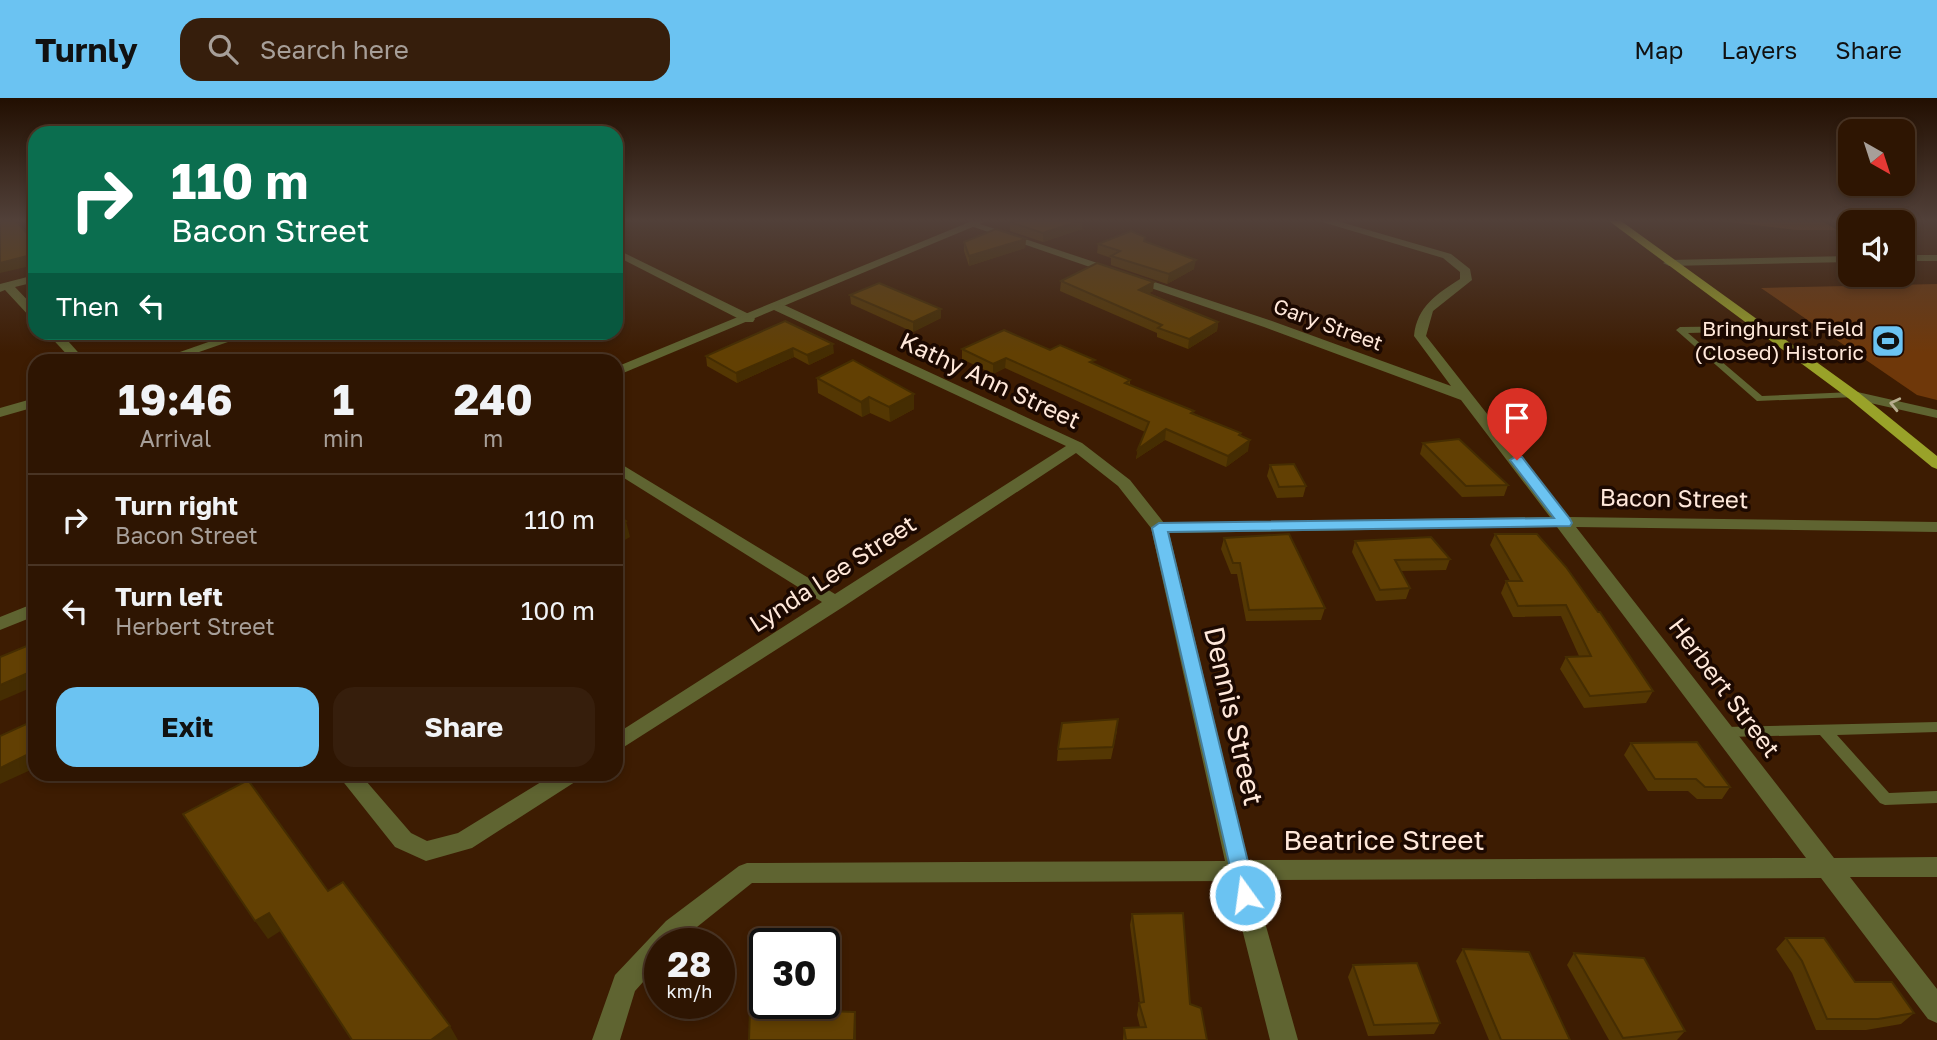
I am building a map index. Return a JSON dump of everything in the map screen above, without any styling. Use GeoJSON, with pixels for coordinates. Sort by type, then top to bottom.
{"type":"FeatureCollection","features":[{"type":"Feature","properties":{"kind":"main road"},"geometry":{"type":"LineString","coordinates":[[1672,265],[1853,395],[1937,464]]}},
{"type":"Feature","properties":{"kind":"street"},"geometry":{"type":"LineString","coordinates":[[642,265],[750,319]]}},
{"type":"Feature","properties":{"kind":"street"},"geometry":{"type":"LineString","coordinates":[[623,369],[878,265]]}},
{"type":"Feature","properties":{"kind":"street","name":"Gary Street"},"geometry":{"type":"LineString","coordinates":[[1098,265],[1469,398]]}},
{"type":"Feature","properties":{"kind":"street","name":"Herbert Street"},"geometry":{"type":"LineString","coordinates":[[1461,265],[1466,271],[1466,280],[1429,307],[1420,320],[1420,336],[1937,1010]]}},
{"type":"Feature","properties":{"kind":"street"},"geometry":{"type":"LineString","coordinates":[[4,287],[28,280]]}},
{"type":"Feature","properties":{"kind":"street"},"geometry":{"type":"LineString","coordinates":[[4,287],[28,309]]}},
{"type":"Feature","properties":{"kind":"street","name":"Kathy Ann Street"},"geometry":{"type":"LineString","coordinates":[[778,307],[1077,446],[1124,483],[1159,528]]}},
{"type":"Feature","properties":{"kind":"street"},"geometry":{"type":"LineString","coordinates":[[60,340],[73,354]]}},
{"type":"Feature","properties":{"kind":"street"},"geometry":{"type":"LineString","coordinates":[[183,354],[226,340]]}},
{"type":"Feature","properties":{"kind":"street"},"geometry":{"type":"LineString","coordinates":[[1853,395],[1937,414]]}},
{"type":"Feature","properties":{"kind":"street"},"geometry":{"type":"LineString","coordinates":[[0,413],[28,404]]}},
{"type":"Feature","properties":{"kind":"street","name":"Lynda Lee Street"},"geometry":{"type":"LineString","coordinates":[[623,740],[1077,446]]}},
{"type":"Feature","properties":{"kind":"street"},"geometry":{"type":"LineString","coordinates":[[623,470],[837,603]]}},
{"type":"Feature","properties":{"kind":"street","name":"Bacon Street"},"geometry":{"type":"LineString","coordinates":[[1159,528],[1565,523],[1937,527]]}},
{"type":"Feature","properties":{"kind":"street","name":"Dennis Street"},"geometry":{"type":"LineString","coordinates":[[1159,528],[1239,871],[1284,1040]]}},
{"type":"Feature","properties":{"kind":"street"},"geometry":{"type":"LineString","coordinates":[[0,624],[28,612]]}},
{"type":"Feature","properties":{"kind":"street"},"geometry":{"type":"LineString","coordinates":[[354,781],[403,840],[426,850],[464,841],[559,781]]}},
{"type":"Feature","properties":{"kind":"street","name":"Beatrice Street"},"geometry":{"type":"LineString","coordinates":[[676,928],[747,873],[1937,867]]}},
{"type":"Feature","properties":{"kind":"street"},"geometry":{"type":"LineString","coordinates":[[606,1040],[624,984],[644,962]]}},
{"type":"Feature","properties":{"kind":"lane"},"geometry":{"type":"LineString","coordinates":[[1761,329],[1680,330],[1760,399],[1853,395]]}},
{"type":"Feature","properties":{"kind":"lane"},"geometry":{"type":"LineString","coordinates":[[1725,732],[1937,727]]}},
{"type":"Feature","properties":{"kind":"lane"},"geometry":{"type":"LineString","coordinates":[[1824,730],[1885,799],[1937,797]]}},
{"type":"Feature","properties":{"kind":"shaded area","name":"Bringhurst Field (Closed) Historic"},"geometry":{"type":"Polygon","coordinates":[[[1915,284],[1937,284],[1937,400],[1917,395],[1761,288],[1915,287],[1915,284]]]}},
{"type":"Feature","properties":{"kind":"building"},"geometry":{"type":"Polygon","coordinates":[[[1093,265],[1103,265],[1154,282],[1139,290],[1218,322],[1189,339],[1158,328],[1162,325],[1061,281],[1093,265]]]}},
{"type":"Feature","properties":{"kind":"building"},"geometry":{"type":"Polygon","coordinates":[[[1140,265],[1186,265],[1169,274],[1140,265]]]}},
{"type":"Feature","properties":{"kind":"building"},"geometry":{"type":"Polygon","coordinates":[[[879,283],[941,309],[913,322],[850,295],[879,283]]]}},
{"type":"Feature","properties":{"kind":"building"},"geometry":{"type":"Polygon","coordinates":[[[785,321],[833,344],[807,355],[793,348],[736,373],[706,356],[785,321]]]}},
{"type":"Feature","properties":{"kind":"building"},"geometry":{"type":"Polygon","coordinates":[[[1004,330],[1050,350],[1060,345],[1095,360],[1090,362],[1130,380],[1125,383],[1194,411],[1191,413],[1241,433],[1239,435],[1250,440],[1228,456],[1166,429],[1138,449],[1149,422],[1006,358],[993,364],[962,349],[1004,330]]]}},
{"type":"Feature","properties":{"kind":"building"},"geometry":{"type":"Polygon","coordinates":[[[853,360],[914,394],[889,407],[869,397],[861,402],[817,378],[853,360]]]}},
{"type":"Feature","properties":{"kind":"building"},"geometry":{"type":"Polygon","coordinates":[[[1459,439],[1508,485],[1466,486],[1423,443],[1459,439]]]}},
{"type":"Feature","properties":{"kind":"building"},"geometry":{"type":"Polygon","coordinates":[[[1294,464],[1306,486],[1279,487],[1270,465],[1294,464]]]}},
{"type":"Feature","properties":{"kind":"building"},"geometry":{"type":"Polygon","coordinates":[[[1289,534],[1325,608],[1249,610],[1240,563],[1233,563],[1224,538],[1289,534]]]}},
{"type":"Feature","properties":{"kind":"building"},"geometry":{"type":"Polygon","coordinates":[[[1495,534],[1537,534],[1600,612],[1653,691],[1590,696],[1566,657],[1591,656],[1566,605],[1518,606],[1506,581],[1522,581],[1495,534]]]}},
{"type":"Feature","properties":{"kind":"building"},"geometry":{"type":"Polygon","coordinates":[[[1431,537],[1450,559],[1395,560],[1410,588],[1380,590],[1355,541],[1431,537]]]}},
{"type":"Feature","properties":{"kind":"building"},"geometry":{"type":"Polygon","coordinates":[[[28,645],[28,673],[0,685],[0,657],[28,645]]]}},
{"type":"Feature","properties":{"kind":"building"},"geometry":{"type":"Polygon","coordinates":[[[1118,719],[1113,747],[1058,749],[1062,723],[1118,719]]]}},
{"type":"Feature","properties":{"kind":"building"},"geometry":{"type":"Polygon","coordinates":[[[28,723],[28,754],[0,768],[0,736],[28,723]]]}},
{"type":"Feature","properties":{"kind":"building"},"geometry":{"type":"Polygon","coordinates":[[[1697,742],[1730,787],[1705,787],[1696,779],[1655,779],[1631,743],[1697,742]]]}},
{"type":"Feature","properties":{"kind":"building"},"geometry":{"type":"Polygon","coordinates":[[[249,781],[328,891],[343,882],[450,1026],[431,1040],[352,1040],[269,913],[255,921],[183,814],[249,781]]]}},
{"type":"Feature","properties":{"kind":"building"},"geometry":{"type":"Polygon","coordinates":[[[1183,913],[1190,1004],[1201,1008],[1207,1040],[1126,1040],[1124,1028],[1146,1027],[1139,1003],[1144,1002],[1132,914],[1183,913]]]}},
{"type":"Feature","properties":{"kind":"building"},"geometry":{"type":"Polygon","coordinates":[[[1786,938],[1824,938],[1855,982],[1892,982],[1914,1013],[1878,1019],[1827,1019],[1802,961],[1786,938]]]}},
{"type":"Feature","properties":{"kind":"building"},"geometry":{"type":"Polygon","coordinates":[[[1463,949],[1529,952],[1570,1040],[1501,1040],[1463,949]]]}},
{"type":"Feature","properties":{"kind":"building"},"geometry":{"type":"Polygon","coordinates":[[[1574,953],[1644,958],[1685,1031],[1623,1038],[1574,953]]]}},
{"type":"Feature","properties":{"kind":"building"},"geometry":{"type":"Polygon","coordinates":[[[1417,963],[1440,1023],[1374,1025],[1353,965],[1417,963]]]}},
{"type":"Feature","properties":{"kind":"building"},"geometry":{"type":"Polygon","coordinates":[[[840,1011],[855,1012],[854,1040],[749,1040],[750,1019],[840,1019],[840,1011]]]}},
{"type":"Feature","properties":{"kind":"place","name":"Bringhurst Field (Closed) Historic"},"geometry":{"type":"Point","coordinates":[1888,341]}},
{"type":"Feature","properties":{"kind":"route"},"geometry":{"type":"LineString","coordinates":[[1245,895],[1159,528],[1565,523],[1517,460]]}}]}
